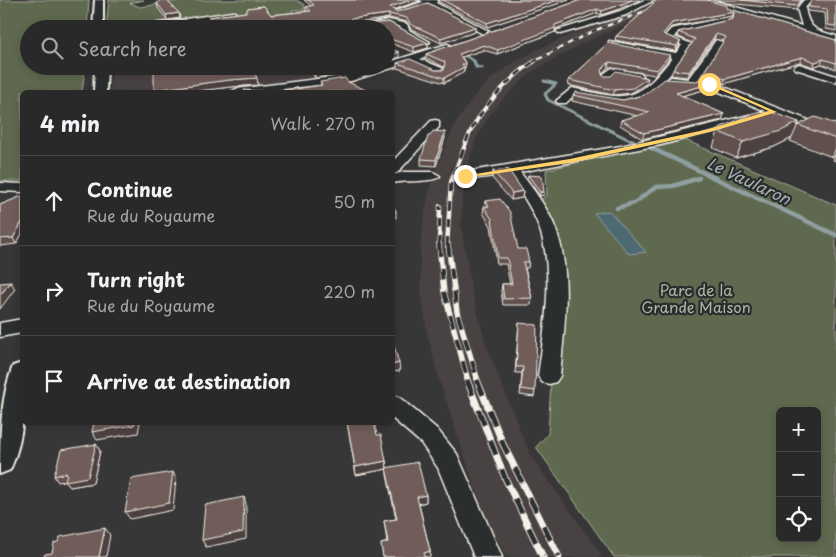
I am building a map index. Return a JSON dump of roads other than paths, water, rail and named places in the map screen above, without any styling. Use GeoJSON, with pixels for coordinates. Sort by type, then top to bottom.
{"type":"FeatureCollection","features":[{"type":"Feature","properties":{"kind":"main road"},"geometry":{"type":"LineString","coordinates":[[98,20],[99,0]]}},
{"type":"Feature","properties":{"kind":"main road"},"geometry":{"type":"LineString","coordinates":[[0,461],[7,406],[20,377]]}},
{"type":"Feature","properties":{"kind":"street"},"geometry":{"type":"LineString","coordinates":[[396,12],[426,1],[438,0]]}},
{"type":"Feature","properties":{"kind":"street"},"geometry":{"type":"LineString","coordinates":[[560,31],[623,13],[650,0]]}},
{"type":"Feature","properties":{"kind":"street"},"geometry":{"type":"LineString","coordinates":[[808,0],[801,8],[804,24],[815,33]]}},
{"type":"Feature","properties":{"kind":"street"},"geometry":{"type":"LineString","coordinates":[[426,1],[488,33]]}},
{"type":"Feature","properties":{"kind":"street"},"geometry":{"type":"LineString","coordinates":[[699,1],[719,3],[750,15],[836,39]]}},
{"type":"Feature","properties":{"kind":"street"},"geometry":{"type":"LineString","coordinates":[[201,20],[243,12]]}},
{"type":"Feature","properties":{"kind":"street"},"geometry":{"type":"LineString","coordinates":[[680,26],[750,15]]}},
{"type":"Feature","properties":{"kind":"street"},"geometry":{"type":"LineString","coordinates":[[705,45],[668,38],[674,31],[729,18]]}},
{"type":"Feature","properties":{"kind":"street"},"geometry":{"type":"LineString","coordinates":[[395,23],[404,26],[405,31],[420,40],[449,46],[395,64]]}},
{"type":"Feature","properties":{"kind":"street"},"geometry":{"type":"LineString","coordinates":[[472,38],[498,29]]}},
{"type":"Feature","properties":{"kind":"street"},"geometry":{"type":"LineString","coordinates":[[612,43],[677,56]]}},
{"type":"Feature","properties":{"kind":"street"},"geometry":{"type":"LineString","coordinates":[[562,100],[572,91],[618,101],[629,99],[653,87],[677,56],[705,45]]}},
{"type":"Feature","properties":{"kind":"street"},"geometry":{"type":"LineString","coordinates":[[606,77],[612,71],[692,83],[705,45]]}},
{"type":"Feature","properties":{"kind":"street"},"geometry":{"type":"LineString","coordinates":[[396,51],[440,71]]}},
{"type":"Feature","properties":{"kind":"street"},"geometry":{"type":"LineString","coordinates":[[798,67],[836,79]]}},
{"type":"Feature","properties":{"kind":"street"},"geometry":{"type":"LineString","coordinates":[[252,90],[342,79],[356,75]]}},
{"type":"Feature","properties":{"kind":"street"},"geometry":{"type":"LineString","coordinates":[[709,84],[774,112],[836,134]]}},
{"type":"Feature","properties":{"kind":"street"},"geometry":{"type":"LineString","coordinates":[[629,99],[642,104]]}},
{"type":"Feature","properties":{"kind":"street"},"geometry":{"type":"LineString","coordinates":[[465,176],[570,161],[654,144],[710,131],[774,112]]}},
{"type":"Feature","properties":{"kind":"street"},"geometry":{"type":"LineString","coordinates":[[395,167],[435,124]]}},
{"type":"Feature","properties":{"kind":"street"},"geometry":{"type":"LineString","coordinates":[[512,170],[533,200],[550,236],[555,279],[549,376]]}},
{"type":"Feature","properties":{"kind":"street"},"geometry":{"type":"LineString","coordinates":[[395,178],[404,176],[433,176]]}},
{"type":"Feature","properties":{"kind":"street"},"geometry":{"type":"LineString","coordinates":[[0,330],[20,326]]}},
{"type":"Feature","properties":{"kind":"street"},"geometry":{"type":"LineString","coordinates":[[395,407],[429,436],[448,462],[488,557]]}},
{"type":"Feature","properties":{"kind":"water"},"geometry":{"type":"Polygon","coordinates":[[[609,211],[646,252],[629,254],[594,213],[609,211]]]}},
{"type":"Feature","properties":{"kind":"waterway","name":"Le Vaularon"},"geometry":{"type":"LineString","coordinates":[[461,53],[474,61]]}},
{"type":"Feature","properties":{"kind":"waterway","name":"Le Vaularon"},"geometry":{"type":"LineString","coordinates":[[474,61],[476,67],[482,68]]}},
{"type":"Feature","properties":{"kind":"waterway","name":"Le Vaularon"},"geometry":{"type":"LineString","coordinates":[[544,81],[556,84],[545,94],[548,100],[634,142]]}},
{"type":"Feature","properties":{"kind":"waterway","name":"Le Vaularon"},"geometry":{"type":"LineString","coordinates":[[631,140],[637,143]]}},
{"type":"Feature","properties":{"kind":"waterway","name":"Le Vaularon"},"geometry":{"type":"LineString","coordinates":[[651,148],[836,235]]}},
{"type":"Feature","properties":{"kind":"waterway"},"geometry":{"type":"LineString","coordinates":[[617,208],[634,203],[656,187],[673,186],[699,178]]}},
{"type":"Feature","properties":{"kind":"railway"},"geometry":{"type":"LineString","coordinates":[[533,62],[591,32],[674,0]]}},
{"type":"Feature","properties":{"kind":"railway"},"geometry":{"type":"LineString","coordinates":[[466,142],[478,119],[495,96],[515,76],[535,61]]}},
{"type":"Feature","properties":{"kind":"railway"},"geometry":{"type":"LineString","coordinates":[[447,246],[451,182],[467,140]]}},
{"type":"Feature","properties":{"kind":"railway"},"geometry":{"type":"LineString","coordinates":[[439,244],[440,206]]}},
{"type":"Feature","properties":{"kind":"railway"},"geometry":{"type":"LineString","coordinates":[[439,244],[444,292],[468,381]]}},
{"type":"Feature","properties":{"kind":"railway"},"geometry":{"type":"LineString","coordinates":[[448,244],[457,312],[478,381]]}},
{"type":"Feature","properties":{"kind":"railway"},"geometry":{"type":"LineString","coordinates":[[467,380],[505,478],[543,557]]}},
{"type":"Feature","properties":{"kind":"railway"},"geometry":{"type":"LineString","coordinates":[[477,380],[503,444],[559,557]]}},
{"type":"Feature","properties":{"kind":"park label","name":"Parc de la Grande Maison"},"geometry":{"type":"Point","coordinates":[696,298]}}]}
